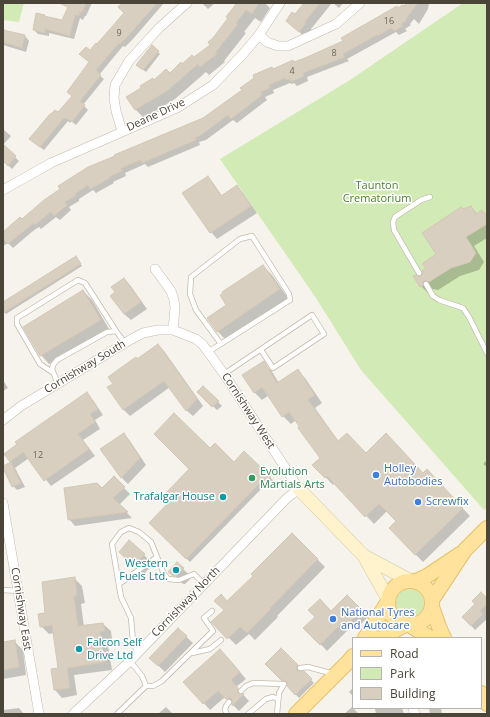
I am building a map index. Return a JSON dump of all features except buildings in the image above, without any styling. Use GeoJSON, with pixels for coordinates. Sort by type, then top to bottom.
{"type":"FeatureCollection","features":[{"type":"Feature","properties":{"kind":"main road"},"geometry":{"type":"LineString","coordinates":[[366,637],[387,601],[390,592],[395,586],[402,582],[412,581],[427,576],[465,550],[487,528]]}},
{"type":"Feature","properties":{"kind":"main road"},"geometry":{"type":"LineString","coordinates":[[383,637],[407,625],[417,624],[424,620],[429,614],[432,604],[465,550]]}},
{"type":"Feature","properties":{"kind":"main road"},"geometry":{"type":"LineString","coordinates":[[412,581],[421,583],[429,590],[439,627],[444,637]]}},
{"type":"Feature","properties":{"kind":"main road"},"geometry":{"type":"LineString","coordinates":[[387,601],[389,611],[398,622],[407,625],[429,637]]}},
{"type":"Feature","properties":{"kind":"main road"},"geometry":{"type":"LineString","coordinates":[[296,714],[352,658]]}},
{"type":"Feature","properties":{"kind":"main road"},"geometry":{"type":"LineString","coordinates":[[482,695],[487,704]]}},
{"type":"Feature","properties":{"kind":"street"},"geometry":{"type":"LineString","coordinates":[[122,131],[114,98],[116,85],[129,62],[159,28],[187,3]]}},
{"type":"Feature","properties":{"kind":"street","name":"Deane Drive"},"geometry":{"type":"LineString","coordinates":[[4,188],[50,163],[177,108],[213,85],[259,36],[280,3]]}},
{"type":"Feature","properties":{"kind":"street"},"geometry":{"type":"LineString","coordinates":[[259,36],[267,42],[278,46],[288,46],[336,24],[360,3]]}},
{"type":"Feature","properties":{"kind":"street"},"geometry":{"type":"LineString","coordinates":[[155,269],[171,291],[174,300],[175,308],[173,330]]}},
{"type":"Feature","properties":{"kind":"street","name":"Cornishway South"},"geometry":{"type":"LineString","coordinates":[[3,420],[21,406],[125,343],[144,333],[158,330],[173,330]]}},
{"type":"Feature","properties":{"kind":"street","name":"Cornishway West"},"geometry":{"type":"LineString","coordinates":[[173,330],[196,339],[203,345],[224,374],[299,489],[364,556],[387,601]]}},
{"type":"Feature","properties":{"kind":"street","name":"Cornishway North"},"geometry":{"type":"LineString","coordinates":[[73,714],[130,661],[137,652],[287,498],[299,489]]}},
{"type":"Feature","properties":{"kind":"street","name":"Cornishway East"},"geometry":{"type":"LineString","coordinates":[[3,503],[39,714]]}},
{"type":"Feature","properties":{"kind":"street","name":"Cornishway West"},"geometry":{"type":"LineString","coordinates":[[364,556],[412,581]]}},
{"type":"Feature","properties":{"kind":"lane"},"geometry":{"type":"LineString","coordinates":[[419,273],[394,230],[392,222],[395,217],[421,200],[430,197]]}},
{"type":"Feature","properties":{"kind":"lane"},"geometry":{"type":"LineString","coordinates":[[208,352],[222,344],[290,300],[289,294],[252,236],[240,239],[191,276],[190,294],[196,310],[222,344]]}},
{"type":"Feature","properties":{"kind":"lane"},"geometry":{"type":"LineString","coordinates":[[58,384],[52,372],[40,364],[17,324],[17,318],[78,280],[85,283],[125,343]]}},
{"type":"Feature","properties":{"kind":"lane"},"geometry":{"type":"LineString","coordinates":[[426,284],[433,296],[439,300],[463,308],[487,353]]}},
{"type":"Feature","properties":{"kind":"lane"},"geometry":{"type":"LineString","coordinates":[[224,374],[312,315],[324,334],[273,368],[261,350]]}},
{"type":"Feature","properties":{"kind":"lane"},"geometry":{"type":"LineString","coordinates":[[52,372],[53,365],[57,360],[107,332],[116,331]]}},
{"type":"Feature","properties":{"kind":"lane"},"geometry":{"type":"LineString","coordinates":[[137,652],[133,641],[131,618],[121,597],[112,544],[121,532],[129,528],[139,532],[151,542],[168,579],[179,580],[194,574],[204,584]]}},
{"type":"Feature","properties":{"kind":"lane"},"geometry":{"type":"LineString","coordinates":[[119,584],[157,557]]}},
{"type":"Feature","properties":{"kind":"lane"},"geometry":{"type":"LineString","coordinates":[[3,590],[18,591]]}},
{"type":"Feature","properties":{"kind":"lane"},"geometry":{"type":"LineString","coordinates":[[117,714],[146,686],[153,686],[162,681],[213,631],[204,618],[212,610]]}},
{"type":"Feature","properties":{"kind":"lane"},"geometry":{"type":"LineString","coordinates":[[190,653],[210,649],[221,640]]}},
{"type":"Feature","properties":{"kind":"lane"},"geometry":{"type":"LineString","coordinates":[[130,661],[142,676],[146,686]]}},
{"type":"Feature","properties":{"kind":"lane"},"geometry":{"type":"LineString","coordinates":[[300,668],[308,667],[336,674]]}},
{"type":"Feature","properties":{"kind":"lane"},"geometry":{"type":"LineString","coordinates":[[241,691],[246,686],[253,683],[284,684],[279,693],[277,714]]}},
{"type":"Feature","properties":{"kind":"lane"},"geometry":{"type":"LineString","coordinates":[[248,714],[266,699],[273,697],[278,698]]}},
{"type":"Feature","properties":{"kind":"lane"},"geometry":{"type":"LineString","coordinates":[[227,714],[225,710],[229,702]]}},
{"type":"Feature","properties":{"kind":"green space"},"geometry":{"type":"Polygon","coordinates":[[[3,3],[24,3],[19,22],[3,20],[3,3]]]}},
{"type":"Feature","properties":{"kind":"green space","name":"Taunton Crematorium"},"geometry":{"type":"Polygon","coordinates":[[[463,3],[487,3],[487,507],[484,510],[361,370],[316,298],[220,159],[350,80],[463,3]]]}},
{"type":"Feature","properties":{"kind":"green space"},"geometry":{"type":"Polygon","coordinates":[[[410,589],[420,593],[424,603],[420,613],[410,617],[400,613],[396,603],[400,593],[410,589]]]}},
{"type":"Feature","properties":{"kind":"place","name":"Holley Autobodies"},"geometry":{"type":"Point","coordinates":[376,475]}},
{"type":"Feature","properties":{"kind":"place","name":"Evolution Martials Arts"},"geometry":{"type":"Point","coordinates":[252,478]}},
{"type":"Feature","properties":{"kind":"place","name":"Trafalgar House"},"geometry":{"type":"Point","coordinates":[223,497]}},
{"type":"Feature","properties":{"kind":"place","name":"Screwfix"},"geometry":{"type":"Point","coordinates":[418,502]}},
{"type":"Feature","properties":{"kind":"place","name":"Western Fuels Ltd."},"geometry":{"type":"Point","coordinates":[176,570]}},
{"type":"Feature","properties":{"kind":"place","name":"National Tyres and Autocare"},"geometry":{"type":"Point","coordinates":[333,619]}},
{"type":"Feature","properties":{"kind":"place","name":"Falcon Self Drive Ltd"},"geometry":{"type":"Point","coordinates":[79,649]}}]}
